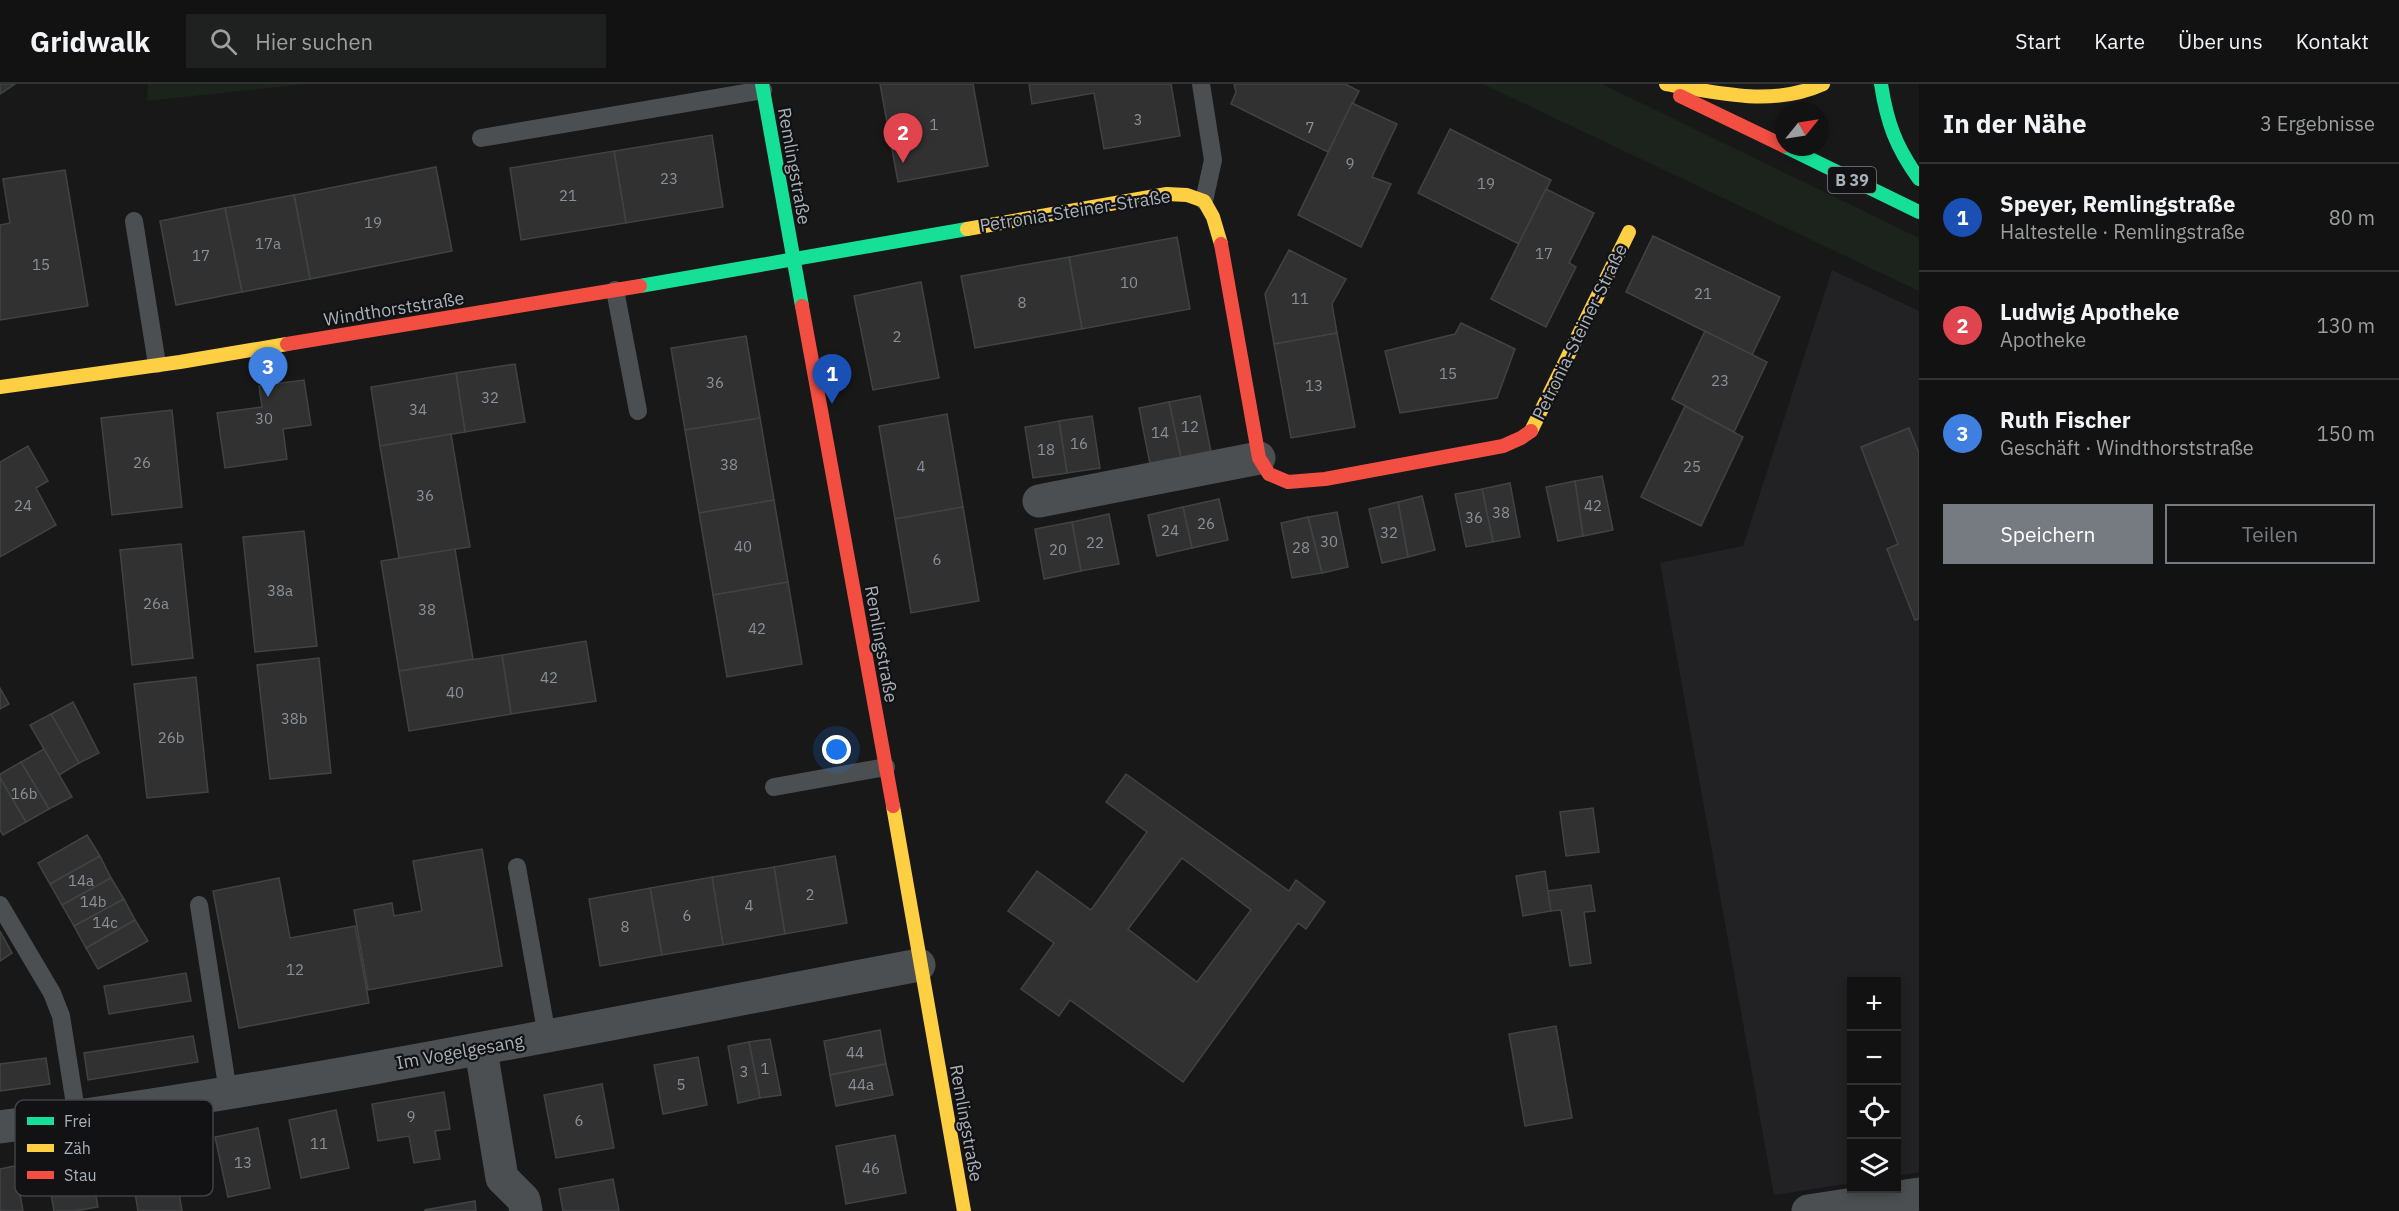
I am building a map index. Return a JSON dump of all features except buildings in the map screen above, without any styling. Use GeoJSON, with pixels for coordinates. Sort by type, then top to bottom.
{"type":"FeatureCollection","features":[{"type":"Feature","properties":{"kind":"street","name":"B 39"},"geometry":{"type":"LineString","coordinates":[[1657,84],[1775,142]]}},
{"type":"Feature","properties":{"kind":"street"},"geometry":{"type":"LineString","coordinates":[[1666,84],[1769,99],[1811,91],[1823,84]]}},
{"type":"Feature","properties":{"kind":"street"},"geometry":{"type":"LineString","coordinates":[[1881,84],[1886,120],[1898,150],[1919,179]]}},
{"type":"Feature","properties":{"kind":"street","name":"Remlingstraße"},"geometry":{"type":"LineString","coordinates":[[762,87],[964,1211]]}},
{"type":"Feature","properties":{"kind":"street","name":"B 39"},"geometry":{"type":"LineString","coordinates":[[1804,156],[1919,212]]}},
{"type":"Feature","properties":{"kind":"street","name":"Petronia-Steiner-Straße"},"geometry":{"type":"LineString","coordinates":[[792,260],[1167,194],[1187,195],[1204,201]]}},
{"type":"Feature","properties":{"kind":"street"},"geometry":{"type":"LineString","coordinates":[[1039,501],[1259,458],[1223,249],[1213,217],[1204,201]]}},
{"type":"Feature","properties":{"kind":"street","name":"Petronia-Steiner-Straße"},"geometry":{"type":"LineString","coordinates":[[1259,458],[1269,474],[1288,482],[1325,479],[1503,446],[1521,438],[1533,429],[1629,232]]}},
{"type":"Feature","properties":{"kind":"street","name":"Windthorststraße"},"geometry":{"type":"LineString","coordinates":[[0,387],[180,362],[792,260]]}},
{"type":"Feature","properties":{"kind":"street","name":"Im Vogelgesang"},"geometry":{"type":"LineString","coordinates":[[179,1100],[481,1050],[919,965]]}},
{"type":"Feature","properties":{"kind":"street"},"geometry":{"type":"LineString","coordinates":[[481,1050],[502,1178],[524,1200],[526,1211]]}},
{"type":"Feature","properties":{"kind":"street","name":"Im Vogelgesang"},"geometry":{"type":"LineString","coordinates":[[0,1127],[15,1125]]}},
{"type":"Feature","properties":{"kind":"street"},"geometry":{"type":"LineString","coordinates":[[1808,1211],[1919,1194]]}},
{"type":"Feature","properties":{"kind":"lane"},"geometry":{"type":"LineString","coordinates":[[1201,84],[1213,160],[1204,201]]}},
{"type":"Feature","properties":{"kind":"lane"},"geometry":{"type":"LineString","coordinates":[[481,138],[762,87]]}},
{"type":"Feature","properties":{"kind":"lane"},"geometry":{"type":"LineString","coordinates":[[134,221],[157,364]]}},
{"type":"Feature","properties":{"kind":"lane"},"geometry":{"type":"LineString","coordinates":[[615,290],[638,411]]}},
{"type":"Feature","properties":{"kind":"lane"},"geometry":{"type":"LineString","coordinates":[[774,787],[886,767]]}},
{"type":"Feature","properties":{"kind":"lane"},"geometry":{"type":"LineString","coordinates":[[518,867],[547,1036]]}},
{"type":"Feature","properties":{"kind":"lane"},"geometry":{"type":"LineString","coordinates":[[0,905],[52,993],[61,1016],[73,1100]]}},
{"type":"Feature","properties":{"kind":"lane"},"geometry":{"type":"LineString","coordinates":[[199,905],[228,1092]]}},
{"type":"Feature","properties":{"kind":"shaded area"},"geometry":{"type":"Polygon","coordinates":[[[148,84],[305,84],[147,101],[148,84]]]}},
{"type":"Feature","properties":{"kind":"shaded area"},"geometry":{"type":"Polygon","coordinates":[[[1483,84],[1602,84],[1919,238],[1919,291],[1483,84]]]}},
{"type":"Feature","properties":{"kind":"shaded area"},"geometry":{"type":"Polygon","coordinates":[[[1832,270],[1919,311],[1919,1172],[1901,1175],[1901,977],[1847,977],[1847,1184],[1774,1195],[1660,563],[1743,546],[1832,270]]]}},
{"type":"Feature","properties":{"kind":"traffic: fast"},"geometry":{"type":"LineString","coordinates":[[762,84],[802,306]]}},
{"type":"Feature","properties":{"kind":"traffic: fast"},"geometry":{"type":"LineString","coordinates":[[1881,84],[1886,111],[1894,134],[1904,156],[1919,179]]}},
{"type":"Feature","properties":{"kind":"traffic: fast"},"geometry":{"type":"LineString","coordinates":[[1804,156],[1919,212]]}},
{"type":"Feature","properties":{"kind":"traffic: fast"},"geometry":{"type":"LineString","coordinates":[[640,286],[967,229]]}},
{"type":"Feature","properties":{"kind":"traffic: slow"},"geometry":{"type":"LineString","coordinates":[[1666,84],[1745,96],[1784,95],[1823,84]]}},
{"type":"Feature","properties":{"kind":"traffic: slow"},"geometry":{"type":"LineString","coordinates":[[967,229],[1167,194],[1187,195],[1204,201],[1213,217],[1221,244]]}},
{"type":"Feature","properties":{"kind":"traffic: slow"},"geometry":{"type":"LineString","coordinates":[[1531,431],[1629,232]]}},
{"type":"Feature","properties":{"kind":"traffic: slow"},"geometry":{"type":"LineString","coordinates":[[0,387],[180,362],[287,344]]}},
{"type":"Feature","properties":{"kind":"traffic: slow"},"geometry":{"type":"LineString","coordinates":[[893,806],[964,1211]]}},
{"type":"Feature","properties":{"kind":"traffic: jam"},"geometry":{"type":"LineString","coordinates":[[1680,96],[1775,142]]}},
{"type":"Feature","properties":{"kind":"traffic: jam"},"geometry":{"type":"LineString","coordinates":[[1221,244],[1259,458],[1269,474],[1288,482],[1325,479],[1503,446],[1531,431]]}},
{"type":"Feature","properties":{"kind":"traffic: jam"},"geometry":{"type":"LineString","coordinates":[[287,344],[640,286]]}},
{"type":"Feature","properties":{"kind":"traffic: jam"},"geometry":{"type":"LineString","coordinates":[[802,306],[893,806]]}},
{"type":"Feature","properties":{"kind":"place","name":"Ludwig Apotheke"},"geometry":{"type":"Point","coordinates":[903,163]}},
{"type":"Feature","properties":{"kind":"place","name":"Ruth Fischer"},"geometry":{"type":"Point","coordinates":[268,397]}},
{"type":"Feature","properties":{"kind":"place","name":"Speyer, Remlingstraße"},"geometry":{"type":"Point","coordinates":[832,404]}}]}
